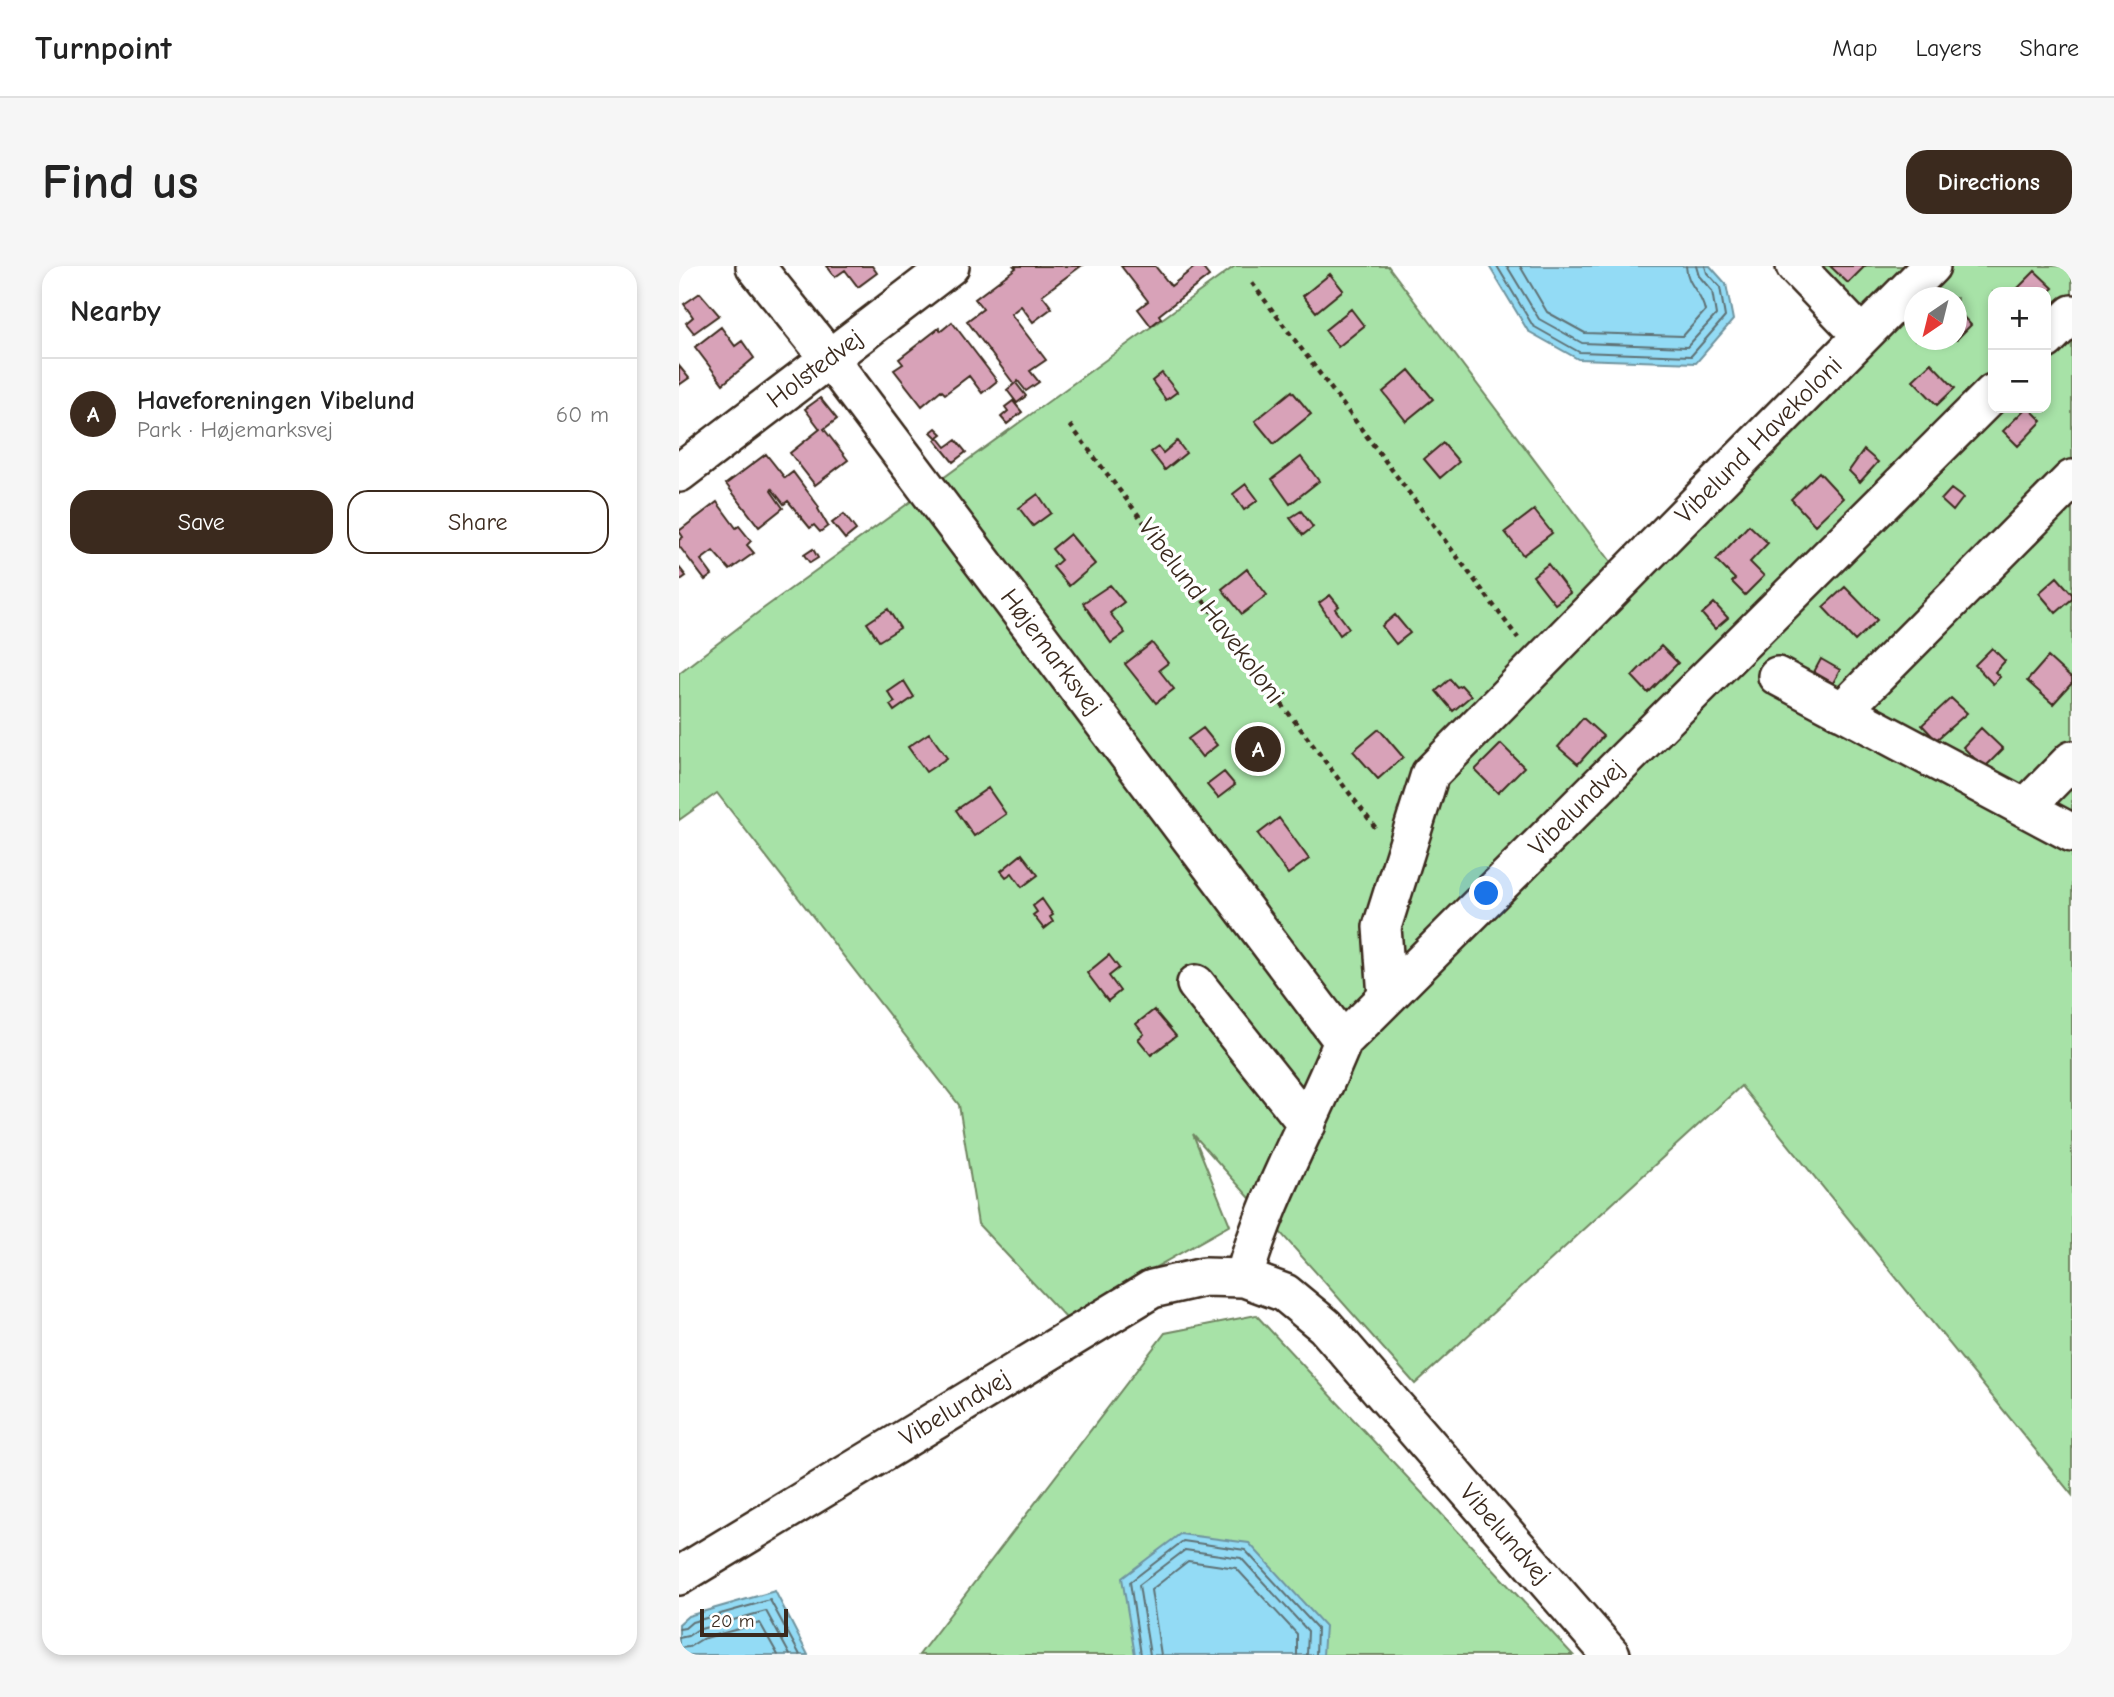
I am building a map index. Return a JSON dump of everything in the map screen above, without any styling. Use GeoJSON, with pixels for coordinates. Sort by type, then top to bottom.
{"type":"FeatureCollection","features":[{"type":"Feature","properties":{"kind":"street","name":"Højemarksvej"},"geometry":{"type":"LineString","coordinates":[[755,266],[829,358],[1343,1041]]}},
{"type":"Feature","properties":{"kind":"street","name":"Holstedvej"},"geometry":{"type":"LineString","coordinates":[[679,472],[950,266]]}},
{"type":"Feature","properties":{"kind":"street","name":"Vibelund Havekoloni"},"geometry":{"type":"LineString","coordinates":[[1795,266],[1863,336]]}},
{"type":"Feature","properties":{"kind":"street","name":"Vibelund Havekoloni"},"geometry":{"type":"LineString","coordinates":[[1387,997],[1382,927],[1430,774],[1931,266]]}},
{"type":"Feature","properties":{"kind":"street"},"geometry":{"type":"LineString","coordinates":[[2051,335],[2072,314]]}},
{"type":"Feature","properties":{"kind":"street","name":"Vibelundvej"},"geometry":{"type":"LineString","coordinates":[[1244,1278],[1254,1239],[1343,1041],[1988,398]]}},
{"type":"Feature","properties":{"kind":"street"},"geometry":{"type":"LineString","coordinates":[[1842,710],[2072,479]]}},
{"type":"Feature","properties":{"kind":"street"},"geometry":{"type":"LineString","coordinates":[[1777,676],[2072,833]]}},
{"type":"Feature","properties":{"kind":"street"},"geometry":{"type":"LineString","coordinates":[[2025,808],[2072,760]]}},
{"type":"Feature","properties":{"kind":"street"},"geometry":{"type":"LineString","coordinates":[[1196,984],[1307,1124]]}},
{"type":"Feature","properties":{"kind":"street","name":"Vibelundvej"},"geometry":{"type":"LineString","coordinates":[[679,1576],[1152,1289],[1204,1277],[1244,1278],[1285,1293],[1325,1326],[1611,1655]]}},
{"type":"Feature","properties":{"kind":"path"},"geometry":{"type":"LineString","coordinates":[[1252,283],[1538,664]]}},
{"type":"Feature","properties":{"kind":"path","name":"Vibelund Havekoloni"},"geometry":{"type":"LineString","coordinates":[[1070,425],[1402,863]]}},
{"type":"Feature","properties":{"kind":"green space"},"geometry":{"type":"Polygon","coordinates":[[[1235,266],[1388,266],[1621,575],[1855,335],[1789,266],[2072,266],[2072,1495],[1741,1086],[1415,1384],[1193,1134],[1230,1225],[1066,1318],[978,1224],[959,1105],[717,793],[679,820],[679,673],[760,611],[1235,266]]]}},
{"type":"Feature","properties":{"kind":"green space"},"geometry":{"type":"Polygon","coordinates":[[[1256,1315],[1573,1655],[919,1655],[1165,1333],[1256,1315]]]}},
{"type":"Feature","properties":{"kind":"water"},"geometry":{"type":"Polygon","coordinates":[[[1489,266],[1710,266],[1726,284],[1733,320],[1696,363],[1578,359],[1528,331],[1489,266]]]}},
{"type":"Feature","properties":{"kind":"water"},"geometry":{"type":"Polygon","coordinates":[[[1180,1534],[1249,1543],[1325,1626],[1323,1655],[1135,1655],[1122,1578],[1180,1534]]]}},
{"type":"Feature","properties":{"kind":"water"},"geometry":{"type":"Polygon","coordinates":[[[775,1591],[808,1655],[679,1655],[679,1624],[688,1616],[775,1591]]]}},
{"type":"Feature","properties":{"kind":"building"},"geometry":{"type":"Polygon","coordinates":[[[827,266],[872,266],[877,273],[858,287],[845,270],[835,277],[827,266]]]}},
{"type":"Feature","properties":{"kind":"building"},"geometry":{"type":"Polygon","coordinates":[[[1014,266],[1081,266],[1042,295],[1052,308],[1033,322],[1021,306],[1011,314],[1046,360],[1030,371],[1039,382],[1026,391],[1018,381],[1016,383],[1026,396],[1017,403],[1007,390],[1014,384],[967,321],[983,309],[975,299],[1016,268],[1014,266]]]}},
{"type":"Feature","properties":{"kind":"building"},"geometry":{"type":"Polygon","coordinates":[[[1121,266],[1155,266],[1171,286],[1196,266],[1201,266],[1209,276],[1159,315],[1161,318],[1151,326],[1138,309],[1148,301],[1121,266]]]}},
{"type":"Feature","properties":{"kind":"building"},"geometry":{"type":"Polygon","coordinates":[[[1830,266],[1865,266],[1848,283],[1830,266]]]}},
{"type":"Feature","properties":{"kind":"building"},"geometry":{"type":"Polygon","coordinates":[[[2035,271],[2053,288],[2051,290],[2051,287],[2019,287],[2035,271]]]}},
{"type":"Feature","properties":{"kind":"building"},"geometry":{"type":"Polygon","coordinates":[[[1330,274],[1343,290],[1316,312],[1303,296],[1330,274]]]}},
{"type":"Feature","properties":{"kind":"building"},"geometry":{"type":"Polygon","coordinates":[[[700,293],[719,315],[694,333],[686,323],[693,317],[684,304],[700,293]]]}},
{"type":"Feature","properties":{"kind":"building"},"geometry":{"type":"Polygon","coordinates":[[[1351,309],[1364,326],[1338,347],[1325,330],[1351,309]]]}},
{"type":"Feature","properties":{"kind":"building"},"geometry":{"type":"Polygon","coordinates":[[[952,322],[997,381],[982,393],[969,376],[945,394],[941,390],[922,406],[894,370],[903,364],[899,359],[939,328],[941,331],[952,322]]]}},
{"type":"Feature","properties":{"kind":"building"},"geometry":{"type":"Polygon","coordinates":[[[721,327],[735,346],[742,341],[754,358],[723,384],[695,347],[721,327]]]}},
{"type":"Feature","properties":{"kind":"building"},"geometry":{"type":"Polygon","coordinates":[[[1931,363],[1955,388],[1937,405],[1913,380],[1931,363]]]}},
{"type":"Feature","properties":{"kind":"building"},"geometry":{"type":"Polygon","coordinates":[[[679,366],[689,378],[679,385],[679,366]]]}},
{"type":"Feature","properties":{"kind":"building"},"geometry":{"type":"Polygon","coordinates":[[[1409,370],[1433,399],[1406,421],[1383,392],[1409,370]]]}},
{"type":"Feature","properties":{"kind":"building"},"geometry":{"type":"Polygon","coordinates":[[[1162,373],[1177,392],[1166,400],[1152,381],[1162,373]]]}},
{"type":"Feature","properties":{"kind":"building"},"geometry":{"type":"Polygon","coordinates":[[[1292,391],[1311,414],[1274,444],[1255,421],[1292,391]]]}},
{"type":"Feature","properties":{"kind":"building"},"geometry":{"type":"Polygon","coordinates":[[[820,398],[837,419],[824,429],[848,460],[815,485],[790,453],[820,429],[805,409],[820,398]]]}},
{"type":"Feature","properties":{"kind":"building"},"geometry":{"type":"Polygon","coordinates":[[[1013,401],[1022,412],[1007,424],[1001,417],[1008,411],[1005,407],[1013,401]]]}},
{"type":"Feature","properties":{"kind":"building"},"geometry":{"type":"Polygon","coordinates":[[[2021,413],[2034,413],[2042,421],[2018,446],[2003,431],[2021,413]]]}},
{"type":"Feature","properties":{"kind":"building"},"geometry":{"type":"Polygon","coordinates":[[[936,428],[942,434],[938,437],[946,447],[956,440],[966,452],[953,462],[931,432],[936,428]]]}},
{"type":"Feature","properties":{"kind":"building"},"geometry":{"type":"Polygon","coordinates":[[[1177,441],[1186,453],[1165,470],[1151,452],[1158,447],[1163,453],[1177,441]]]}},
{"type":"Feature","properties":{"kind":"building"},"geometry":{"type":"Polygon","coordinates":[[[1443,443],[1459,462],[1440,478],[1424,459],[1443,443]]]}},
{"type":"Feature","properties":{"kind":"building"},"geometry":{"type":"Polygon","coordinates":[[[1864,450],[1878,462],[1860,482],[1849,471],[1864,450]]]}},
{"type":"Feature","properties":{"kind":"building"},"geometry":{"type":"Polygon","coordinates":[[[766,454],[785,478],[793,472],[819,507],[828,526],[820,532],[814,525],[810,528],[788,501],[784,504],[772,489],[783,508],[759,527],[726,484],[766,454]]]}},
{"type":"Feature","properties":{"kind":"building"},"geometry":{"type":"Polygon","coordinates":[[[1301,457],[1319,481],[1290,504],[1272,479],[1301,457]]]}},
{"type":"Feature","properties":{"kind":"building"},"geometry":{"type":"Polygon","coordinates":[[[1819,472],[1843,498],[1815,525],[1791,499],[1819,472]]]}},
{"type":"Feature","properties":{"kind":"building"},"geometry":{"type":"Polygon","coordinates":[[[1246,484],[1258,500],[1244,510],[1233,494],[1246,484]]]}},
{"type":"Feature","properties":{"kind":"building"},"geometry":{"type":"Polygon","coordinates":[[[1951,489],[1963,498],[1953,511],[1941,500],[1951,489]]]}},
{"type":"Feature","properties":{"kind":"building"},"geometry":{"type":"Polygon","coordinates":[[[1038,494],[1051,513],[1033,526],[1019,508],[1038,494]]]}},
{"type":"Feature","properties":{"kind":"building"},"geometry":{"type":"Polygon","coordinates":[[[717,502],[736,528],[739,526],[751,541],[747,545],[754,553],[730,570],[713,551],[701,560],[712,575],[705,580],[679,546],[679,540],[683,537],[679,531],[717,502]]]}},
{"type":"Feature","properties":{"kind":"building"},"geometry":{"type":"Polygon","coordinates":[[[1534,510],[1552,533],[1523,555],[1505,532],[1534,510]]]}},
{"type":"Feature","properties":{"kind":"building"},"geometry":{"type":"Polygon","coordinates":[[[1301,511],[1313,527],[1303,535],[1290,518],[1301,511]]]}},
{"type":"Feature","properties":{"kind":"building"},"geometry":{"type":"Polygon","coordinates":[[[844,514],[856,530],[845,539],[832,523],[844,514]]]}},
{"type":"Feature","properties":{"kind":"building"},"geometry":{"type":"Polygon","coordinates":[[[1749,525],[1768,543],[1750,562],[1764,576],[1745,595],[1732,582],[1735,579],[1716,560],[1749,525]]]}},
{"type":"Feature","properties":{"kind":"building"},"geometry":{"type":"Polygon","coordinates":[[[1070,534],[1095,564],[1069,586],[1053,567],[1061,560],[1052,549],[1070,534]]]}},
{"type":"Feature","properties":{"kind":"building"},"geometry":{"type":"Polygon","coordinates":[[[813,549],[818,558],[810,563],[804,555],[813,549]]]}},
{"type":"Feature","properties":{"kind":"building"},"geometry":{"type":"Polygon","coordinates":[[[1548,564],[1570,593],[1555,604],[1533,576],[1548,564]]]}},
{"type":"Feature","properties":{"kind":"building"},"geometry":{"type":"Polygon","coordinates":[[[679,567],[686,576],[679,581],[679,567]]]}},
{"type":"Feature","properties":{"kind":"building"},"geometry":{"type":"Polygon","coordinates":[[[1247,569],[1267,595],[1242,614],[1222,589],[1247,569]]]}},
{"type":"Feature","properties":{"kind":"building"},"geometry":{"type":"Polygon","coordinates":[[[2057,577],[2072,594],[2072,599],[2056,613],[2039,593],[2057,577]]]}},
{"type":"Feature","properties":{"kind":"building"},"geometry":{"type":"Polygon","coordinates":[[[1110,585],[1124,602],[1110,613],[1125,633],[1111,643],[1083,603],[1110,585]]]}},
{"type":"Feature","properties":{"kind":"building"},"geometry":{"type":"Polygon","coordinates":[[[1845,587],[1877,620],[1855,641],[1823,607],[1845,587]]]}},
{"type":"Feature","properties":{"kind":"building"},"geometry":{"type":"Polygon","coordinates":[[[1330,595],[1339,606],[1335,609],[1349,628],[1340,635],[1319,603],[1330,595]]]}},
{"type":"Feature","properties":{"kind":"building"},"geometry":{"type":"Polygon","coordinates":[[[1714,603],[1728,618],[1715,629],[1702,614],[1714,603]]]}},
{"type":"Feature","properties":{"kind":"building"},"geometry":{"type":"Polygon","coordinates":[[[888,609],[900,628],[879,641],[867,623],[888,609]]]}},
{"type":"Feature","properties":{"kind":"building"},"geometry":{"type":"Polygon","coordinates":[[[1395,615],[1410,633],[1396,644],[1382,626],[1395,615]]]}},
{"type":"Feature","properties":{"kind":"building"},"geometry":{"type":"Polygon","coordinates":[[[1152,643],[1168,663],[1159,670],[1174,689],[1156,703],[1125,664],[1152,643]]]}},
{"type":"Feature","properties":{"kind":"building"},"geometry":{"type":"Polygon","coordinates":[[[1661,646],[1678,663],[1648,693],[1632,676],[1661,646]]]}},
{"type":"Feature","properties":{"kind":"building"},"geometry":{"type":"Polygon","coordinates":[[[1992,648],[2005,661],[1995,672],[2000,677],[1993,684],[1975,665],[1992,648]]]}},
{"type":"Feature","properties":{"kind":"building"},"geometry":{"type":"Polygon","coordinates":[[[2048,657],[2072,679],[2072,683],[2053,704],[2027,681],[2048,657]]]}},
{"type":"Feature","properties":{"kind":"building"},"geometry":{"type":"Polygon","coordinates":[[[1821,659],[1840,670],[1833,683],[1814,672],[1821,659]]]}},
{"type":"Feature","properties":{"kind":"building"},"geometry":{"type":"Polygon","coordinates":[[[1450,679],[1457,687],[1461,685],[1471,696],[1453,711],[1436,691],[1450,679]]]}},
{"type":"Feature","properties":{"kind":"building"},"geometry":{"type":"Polygon","coordinates":[[[904,681],[914,697],[894,711],[890,705],[895,702],[888,692],[904,681]]]}},
{"type":"Feature","properties":{"kind":"building"},"geometry":{"type":"Polygon","coordinates":[[[1951,698],[1967,713],[1936,740],[1922,725],[1951,698]]]}},
{"type":"Feature","properties":{"kind":"building"},"geometry":{"type":"Polygon","coordinates":[[[1583,718],[1603,736],[1578,764],[1558,747],[1583,718]]]}},
{"type":"Feature","properties":{"kind":"building"},"geometry":{"type":"Polygon","coordinates":[[[1203,728],[1217,745],[1202,757],[1188,739],[1203,728]]]}},
{"type":"Feature","properties":{"kind":"building"},"geometry":{"type":"Polygon","coordinates":[[[1981,728],[2003,749],[1984,768],[1963,747],[1981,728]]]}},
{"type":"Feature","properties":{"kind":"building"},"geometry":{"type":"Polygon","coordinates":[[[1379,729],[1403,757],[1378,779],[1353,751],[1379,729]]]}},
{"type":"Feature","properties":{"kind":"building"},"geometry":{"type":"Polygon","coordinates":[[[929,733],[947,758],[926,772],[908,747],[929,733]]]}},
{"type":"Feature","properties":{"kind":"building"},"geometry":{"type":"Polygon","coordinates":[[[1501,744],[1524,767],[1498,793],[1475,770],[1501,744]]]}},
{"type":"Feature","properties":{"kind":"building"},"geometry":{"type":"Polygon","coordinates":[[[1224,772],[1235,785],[1218,798],[1207,785],[1224,772]]]}},
{"type":"Feature","properties":{"kind":"building"},"geometry":{"type":"Polygon","coordinates":[[[988,788],[1006,814],[974,836],[956,810],[988,788]]]}},
{"type":"Feature","properties":{"kind":"building"},"geometry":{"type":"Polygon","coordinates":[[[1279,818],[1309,859],[1288,874],[1258,834],[1279,818]]]}},
{"type":"Feature","properties":{"kind":"building"},"geometry":{"type":"Polygon","coordinates":[[[1022,854],[1038,875],[1022,887],[1012,873],[1006,877],[1001,871],[1022,854]]]}},
{"type":"Feature","properties":{"kind":"building"},"geometry":{"type":"Polygon","coordinates":[[[1042,899],[1053,915],[1050,917],[1053,922],[1044,929],[1033,915],[1037,912],[1033,906],[1042,899]]]}},
{"type":"Feature","properties":{"kind":"building"},"geometry":{"type":"Polygon","coordinates":[[[1109,955],[1119,968],[1109,976],[1120,991],[1108,1001],[1087,973],[1109,955]]]}},
{"type":"Feature","properties":{"kind":"building"},"geometry":{"type":"Polygon","coordinates":[[[1154,1010],[1176,1036],[1151,1055],[1138,1039],[1144,1034],[1136,1024],[1154,1010]]]}},
{"type":"Feature","properties":{"kind":"place","name":"Haveforeningen Vibelund"},"geometry":{"type":"Point","coordinates":[1258,749]}}]}
